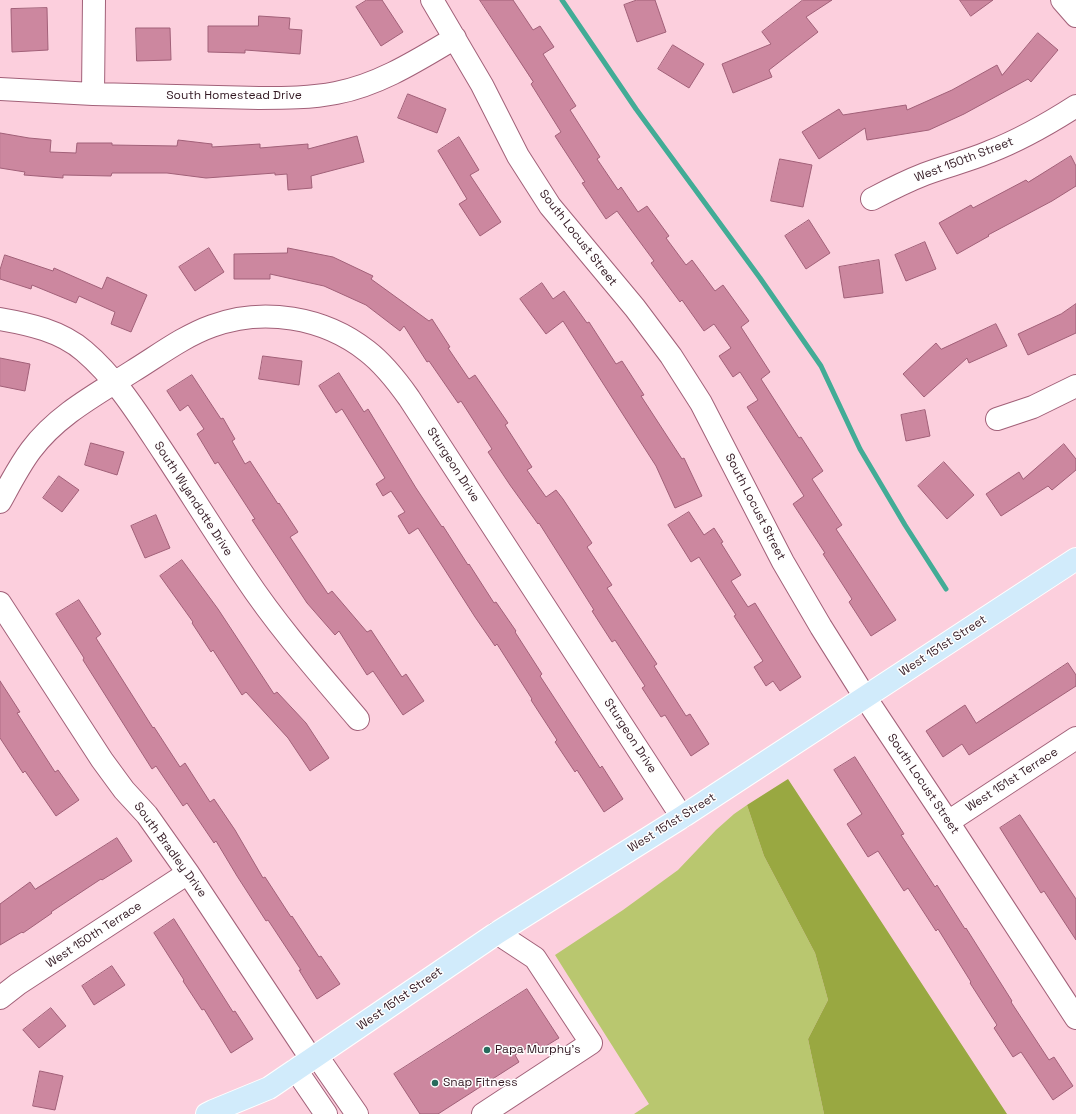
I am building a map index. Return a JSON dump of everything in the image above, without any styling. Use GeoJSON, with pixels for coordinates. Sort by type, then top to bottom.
{"type":"FeatureCollection","features":[{"type":"Feature","properties":{"kind":"main road","name":"West 151st Street"},"geometry":{"type":"LineString","coordinates":[[207,1114],[269,1088],[496,932],[682,817],[1076,559]]}},
{"type":"Feature","properties":{"kind":"main road","name":"West 151st Street"},"geometry":{"type":"LineString","coordinates":[[249,1114],[269,1088]]}},
{"type":"Feature","properties":{"kind":"street"},"geometry":{"type":"LineString","coordinates":[[93,94],[94,0]]}},
{"type":"Feature","properties":{"kind":"street","name":"South Locust Street"},"geometry":{"type":"LineString","coordinates":[[432,0],[482,85],[518,156],[550,206],[635,308],[671,356],[701,403],[783,562],[821,627],[865,697],[1076,1018]]}},
{"type":"Feature","properties":{"kind":"street"},"geometry":{"type":"LineString","coordinates":[[1062,0],[1076,16]]}},
{"type":"Feature","properties":{"kind":"street","name":"South Homestead Drive"},"geometry":{"type":"LineString","coordinates":[[0,89],[93,94],[273,98],[336,93],[371,82],[399,70],[455,38]]}},
{"type":"Feature","properties":{"kind":"street","name":"West 150th Street"},"geometry":{"type":"LineString","coordinates":[[872,199],[897,186],[926,174],[988,153],[1016,141],[1053,121],[1076,106]]}},
{"type":"Feature","properties":{"kind":"street","name":"Sturgeon Drive"},"geometry":{"type":"LineString","coordinates":[[0,502],[17,471],[32,449],[53,426],[76,408],[114,383],[199,331],[228,321],[253,317],[288,318],[306,321],[328,328],[349,338],[368,351],[393,376],[409,398],[682,817]]}},
{"type":"Feature","properties":{"kind":"street","name":"South Wyandotte Drive"},"geometry":{"type":"LineString","coordinates":[[0,319],[33,326],[56,333],[84,350],[114,383],[129,400],[246,578],[284,632],[358,719]]}},
{"type":"Feature","properties":{"kind":"street"},"geometry":{"type":"LineString","coordinates":[[997,419],[1033,407],[1076,386]]}},
{"type":"Feature","properties":{"kind":"street","name":"South Bradley Drive"},"geometry":{"type":"LineString","coordinates":[[0,603],[102,760],[124,790],[147,815],[188,873],[308,1062]]}},
{"type":"Feature","properties":{"kind":"street","name":"West 151st Terrace"},"geometry":{"type":"LineString","coordinates":[[948,822],[1076,738]]}},
{"type":"Feature","properties":{"kind":"street","name":"West 150th Terrace"},"geometry":{"type":"LineString","coordinates":[[0,998],[188,873]]}},
{"type":"Feature","properties":{"kind":"street"},"geometry":{"type":"LineString","coordinates":[[483,1114],[592,1043],[534,958],[496,932]]}},
{"type":"Feature","properties":{"kind":"street"},"geometry":{"type":"LineString","coordinates":[[308,1062],[326,1114]]}},
{"type":"Feature","properties":{"kind":"street"},"geometry":{"type":"LineString","coordinates":[[308,1062],[357,1114]]}},
{"type":"Feature","properties":{"kind":"green space"},"geometry":{"type":"Polygon","coordinates":[[[788,779],[1007,1114],[824,1114],[808,1039],[828,1000],[815,953],[764,856],[747,805],[788,779]]]}},
{"type":"Feature","properties":{"kind":"green space"},"geometry":{"type":"Polygon","coordinates":[[[747,805],[764,856],[815,953],[828,1000],[808,1039],[824,1114],[634,1114],[649,1104],[555,955],[623,910],[678,870],[716,830],[747,805]]]}},
{"type":"Feature","properties":{"kind":"building"},"geometry":{"type":"Polygon","coordinates":[[[367,0],[382,0],[403,32],[381,46],[356,7],[367,0]]]}},
{"type":"Feature","properties":{"kind":"building"},"geometry":{"type":"Polygon","coordinates":[[[480,0],[513,0],[533,30],[540,26],[554,47],[543,54],[576,106],[570,110],[600,157],[597,159],[618,190],[621,187],[638,212],[647,206],[669,236],[666,238],[686,265],[692,260],[715,291],[723,285],[749,321],[741,327],[770,372],[761,379],[799,438],[801,437],[823,471],[812,479],[842,525],[836,529],[896,620],[871,636],[849,602],[852,599],[823,554],[825,553],[793,504],[804,496],[747,407],[758,400],[740,372],[733,377],[719,356],[731,348],[714,324],[704,331],[682,300],[680,302],[651,263],[654,261],[617,211],[606,219],[582,183],[585,182],[555,136],[561,132],[531,84],[533,82],[480,0]]]}},
{"type":"Feature","properties":{"kind":"building"},"geometry":{"type":"Polygon","coordinates":[[[637,0],[655,0],[666,32],[637,42],[624,5],[637,0]]]}},
{"type":"Feature","properties":{"kind":"building"},"geometry":{"type":"Polygon","coordinates":[[[803,0],[832,0],[806,17],[818,32],[769,70],[772,77],[733,93],[722,64],[771,44],[762,32],[803,0]]]}},
{"type":"Feature","properties":{"kind":"building"},"geometry":{"type":"Polygon","coordinates":[[[960,0],[993,0],[971,16],[960,0]]]}},
{"type":"Feature","properties":{"kind":"building"},"geometry":{"type":"Polygon","coordinates":[[[47,8],[48,50],[12,52],[11,9],[47,8]]]}},
{"type":"Feature","properties":{"kind":"building"},"geometry":{"type":"Polygon","coordinates":[[[259,16],[290,18],[289,29],[302,30],[300,54],[245,50],[245,53],[208,52],[208,26],[258,26],[259,16]]]}},
{"type":"Feature","properties":{"kind":"building"},"geometry":{"type":"Polygon","coordinates":[[[136,28],[170,28],[171,60],[137,61],[136,28]]]}},
{"type":"Feature","properties":{"kind":"building"},"geometry":{"type":"Polygon","coordinates":[[[1038,33],[1058,50],[1031,82],[1028,79],[964,114],[929,130],[867,140],[865,128],[819,159],[802,132],[839,109],[843,115],[906,105],[907,110],[952,90],[997,65],[1002,75],[1038,33]]]}},
{"type":"Feature","properties":{"kind":"building"},"geometry":{"type":"Polygon","coordinates":[[[673,45],[704,64],[689,88],[658,69],[673,45]]]}},
{"type":"Feature","properties":{"kind":"building"},"geometry":{"type":"Polygon","coordinates":[[[408,94],[446,109],[437,133],[398,118],[408,94]]]}},
{"type":"Feature","properties":{"kind":"building"},"geometry":{"type":"Polygon","coordinates":[[[0,133],[51,140],[50,152],[76,153],[77,143],[177,146],[178,140],[212,144],[212,147],[260,144],[260,148],[308,144],[308,149],[357,136],[364,162],[311,176],[312,188],[288,190],[287,174],[275,175],[275,173],[206,178],[167,173],[112,173],[111,176],[63,175],[63,178],[24,175],[25,172],[0,168],[0,133]]]}},
{"type":"Feature","properties":{"kind":"building"},"geometry":{"type":"Polygon","coordinates":[[[459,137],[479,170],[470,175],[501,222],[480,236],[459,204],[467,199],[438,151],[459,137]]]}},
{"type":"Feature","properties":{"kind":"building"},"geometry":{"type":"Polygon","coordinates":[[[1071,156],[1076,166],[1076,186],[957,254],[939,223],[971,205],[973,208],[1026,180],[1028,182],[1071,156]]]}},
{"type":"Feature","properties":{"kind":"building"},"geometry":{"type":"Polygon","coordinates":[[[780,159],[812,165],[803,207],[771,201],[780,159]]]}},
{"type":"Feature","properties":{"kind":"building"},"geometry":{"type":"Polygon","coordinates":[[[809,220],[830,253],[806,269],[785,236],[809,220]]]}},
{"type":"Feature","properties":{"kind":"building"},"geometry":{"type":"Polygon","coordinates":[[[925,242],[936,269],[906,281],[895,255],[925,242]]]}},
{"type":"Feature","properties":{"kind":"building"},"geometry":{"type":"Polygon","coordinates":[[[209,248],[224,272],[195,291],[179,267],[209,248]]]}},
{"type":"Feature","properties":{"kind":"building"},"geometry":{"type":"Polygon","coordinates":[[[288,248],[333,257],[373,276],[371,279],[429,321],[432,319],[450,347],[448,348],[469,379],[475,375],[508,423],[505,425],[532,467],[527,470],[546,497],[556,490],[592,543],[587,547],[612,585],[607,588],[657,664],[654,666],[686,716],[690,714],[709,744],[691,756],[665,715],[661,717],[642,688],[645,686],[615,640],[612,642],[592,611],[594,610],[539,523],[538,524],[488,452],[492,449],[461,401],[458,403],[429,361],[427,362],[404,326],[400,331],[366,305],[324,286],[270,274],[270,279],[234,279],[234,254],[287,253],[288,248]]]}},
{"type":"Feature","properties":{"kind":"building"},"geometry":{"type":"Polygon","coordinates":[[[5,255],[53,271],[54,268],[102,289],[107,277],[147,295],[131,332],[111,324],[115,312],[79,296],[76,303],[32,285],[31,289],[0,279],[0,270],[5,255]]]}},
{"type":"Feature","properties":{"kind":"building"},"geometry":{"type":"Polygon","coordinates":[[[879,260],[883,293],[844,298],[839,267],[879,260]]]}},
{"type":"Feature","properties":{"kind":"building"},"geometry":{"type":"Polygon","coordinates":[[[542,283],[553,299],[564,291],[587,323],[589,322],[616,364],[622,361],[644,395],[641,396],[682,459],[684,458],[702,496],[675,508],[656,466],[563,321],[546,334],[520,299],[542,283]]]}},
{"type":"Feature","properties":{"kind":"building"},"geometry":{"type":"Polygon","coordinates":[[[1076,304],[1076,333],[1028,355],[1018,334],[1061,314],[1076,304]]]}},
{"type":"Feature","properties":{"kind":"building"},"geometry":{"type":"Polygon","coordinates":[[[996,324],[1007,346],[969,363],[967,358],[924,397],[903,374],[936,343],[941,349],[996,324]]]}},
{"type":"Feature","properties":{"kind":"building"},"geometry":{"type":"Polygon","coordinates":[[[263,356],[302,361],[299,385],[259,379],[263,356]]]}},
{"type":"Feature","properties":{"kind":"building"},"geometry":{"type":"Polygon","coordinates":[[[0,358],[30,364],[25,391],[0,386],[0,358]]]}},
{"type":"Feature","properties":{"kind":"building"},"geometry":{"type":"Polygon","coordinates":[[[339,373],[364,412],[368,409],[416,488],[442,527],[443,526],[494,603],[496,602],[516,631],[515,632],[542,674],[540,676],[600,768],[602,766],[623,799],[604,812],[577,770],[575,772],[555,742],[557,740],[497,644],[495,646],[475,617],[418,528],[409,534],[398,516],[405,512],[391,491],[383,496],[376,484],[385,478],[342,409],[336,413],[319,386],[339,373]]]}},
{"type":"Feature","properties":{"kind":"building"},"geometry":{"type":"Polygon","coordinates":[[[192,375],[221,419],[223,418],[235,439],[232,441],[245,464],[250,461],[298,532],[290,537],[328,594],[332,591],[367,632],[371,630],[402,677],[406,674],[424,701],[403,715],[373,671],[367,675],[339,631],[335,635],[307,603],[252,520],[255,519],[218,462],[215,464],[197,434],[204,429],[188,405],[180,411],[167,391],[192,375]]]}},
{"type":"Feature","properties":{"kind":"building"},"geometry":{"type":"Polygon","coordinates":[[[925,410],[930,436],[906,441],[901,415],[925,410]]]}},
{"type":"Feature","properties":{"kind":"building"},"geometry":{"type":"Polygon","coordinates":[[[91,443],[124,452],[117,475],[85,465],[91,443]]]}},
{"type":"Feature","properties":{"kind":"building"},"geometry":{"type":"Polygon","coordinates":[[[1064,444],[1076,459],[1076,470],[1052,490],[1048,486],[1001,516],[986,494],[1019,472],[1023,479],[1064,444]]]}},
{"type":"Feature","properties":{"kind":"building"},"geometry":{"type":"Polygon","coordinates":[[[944,462],[974,495],[947,519],[918,486],[944,462]]]}},
{"type":"Feature","properties":{"kind":"building"},"geometry":{"type":"Polygon","coordinates":[[[59,476],[79,490],[62,512],[43,498],[59,476]]]}},
{"type":"Feature","properties":{"kind":"building"},"geometry":{"type":"Polygon","coordinates":[[[689,512],[704,535],[714,528],[723,542],[721,543],[741,575],[731,581],[748,607],[755,603],[801,677],[780,691],[773,681],[766,686],[754,667],[763,661],[734,616],[736,615],[699,557],[691,562],[668,525],[689,512]]]}},
{"type":"Feature","properties":{"kind":"building"},"geometry":{"type":"Polygon","coordinates":[[[156,515],[170,548],[145,558],[131,526],[156,515]]]}},
{"type":"Feature","properties":{"kind":"building"},"geometry":{"type":"Polygon","coordinates":[[[182,560],[218,609],[274,694],[277,692],[306,723],[329,758],[310,771],[288,738],[246,692],[242,695],[213,650],[211,652],[192,623],[193,622],[160,576],[182,560]]]}},
{"type":"Feature","properties":{"kind":"building"},"geometry":{"type":"Polygon","coordinates":[[[79,600],[101,634],[96,638],[153,728],[154,727],[180,767],[185,763],[210,802],[214,799],[235,830],[263,878],[265,877],[319,957],[321,956],[340,984],[317,999],[299,970],[301,970],[268,920],[266,921],[216,841],[214,843],[187,803],[183,806],[156,766],[152,769],[83,660],[84,658],[56,614],[79,600]]]}},
{"type":"Feature","properties":{"kind":"building"},"geometry":{"type":"Polygon","coordinates":[[[1068,663],[1076,675],[1076,686],[969,755],[962,744],[943,757],[926,731],[965,705],[976,723],[1068,663]]]}},
{"type":"Feature","properties":{"kind":"building"},"geometry":{"type":"Polygon","coordinates":[[[0,681],[20,712],[17,713],[55,772],[58,770],[79,800],[56,816],[25,771],[23,773],[0,738],[0,681]]]}},
{"type":"Feature","properties":{"kind":"building"},"geometry":{"type":"Polygon","coordinates":[[[855,757],[904,834],[901,835],[935,887],[937,885],[965,929],[966,928],[1012,1001],[1011,1002],[1049,1060],[1054,1057],[1073,1086],[1053,1100],[1021,1052],[1013,1057],[994,1028],[997,1025],[970,983],[971,982],[938,929],[936,931],[908,888],[904,891],[878,851],[868,857],[847,824],[862,814],[834,770],[855,757]]]}},
{"type":"Feature","properties":{"kind":"building"},"geometry":{"type":"Polygon","coordinates":[[[1020,815],[1076,899],[1076,940],[1044,891],[1041,893],[1000,828],[1020,815]]]}},
{"type":"Feature","properties":{"kind":"building"},"geometry":{"type":"Polygon","coordinates":[[[117,838],[132,861],[102,880],[101,879],[51,912],[52,913],[23,933],[22,932],[0,945],[0,904],[30,882],[35,889],[117,838]]]}},
{"type":"Feature","properties":{"kind":"building"},"geometry":{"type":"Polygon","coordinates":[[[174,919],[233,1012],[235,1011],[253,1039],[231,1053],[204,1009],[202,1010],[183,981],[184,980],[154,933],[174,919]]]}},
{"type":"Feature","properties":{"kind":"building"},"geometry":{"type":"Polygon","coordinates":[[[112,966],[125,985],[94,1005],[82,986],[112,966]]]}},
{"type":"Feature","properties":{"kind":"building"},"geometry":{"type":"Polygon","coordinates":[[[527,989],[559,1038],[541,1049],[537,1042],[515,1055],[519,1062],[438,1114],[420,1114],[394,1074],[527,989]]]}},
{"type":"Feature","properties":{"kind":"building"},"geometry":{"type":"Polygon","coordinates":[[[51,1008],[66,1026],[39,1048],[23,1030],[51,1008]]]}},
{"type":"Feature","properties":{"kind":"building"},"geometry":{"type":"Polygon","coordinates":[[[40,1071],[63,1076],[55,1110],[33,1106],[40,1071]]]}},
{"type":"Feature","properties":{"kind":"waterway"},"geometry":{"type":"LineString","coordinates":[[562,0],[636,109],[760,278],[821,366],[860,449],[905,525],[946,589]]}},
{"type":"Feature","properties":{"kind":"place","name":"Papa Murphy's"},"geometry":{"type":"Point","coordinates":[487,1050]}},
{"type":"Feature","properties":{"kind":"place","name":"Snap Fitness"},"geometry":{"type":"Point","coordinates":[435,1083]}}]}
